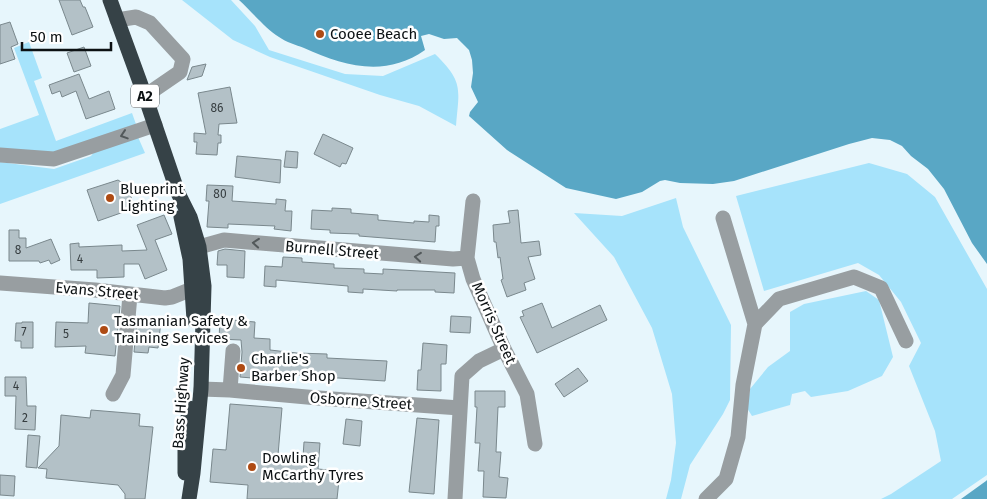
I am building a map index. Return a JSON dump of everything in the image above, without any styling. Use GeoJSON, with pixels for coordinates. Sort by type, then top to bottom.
{"type":"FeatureCollection","features":[{"type":"Feature","properties":{"kind":"highway","name":"Bass Highway"},"geometry":{"type":"LineString","coordinates":[[110,0],[178,193],[190,217],[199,247],[204,286],[201,390],[189,499]]}},
{"type":"Feature","properties":{"kind":"highway","name":"Bass Highway"},"geometry":{"type":"LineString","coordinates":[[178,193],[181,219],[190,259],[194,330],[191,391],[185,450],[184,499]]}},
{"type":"Feature","properties":{"kind":"street"},"geometry":{"type":"LineString","coordinates":[[117,20],[136,17],[150,23],[183,59],[180,72],[145,96]]}},
{"type":"Feature","properties":{"kind":"street"},"geometry":{"type":"LineString","coordinates":[[0,155],[54,160],[155,125]]}},
{"type":"Feature","properties":{"kind":"street","name":"Morris Street"},"geometry":{"type":"LineString","coordinates":[[473,201],[467,258],[473,279],[504,349],[527,394],[535,444]]}},
{"type":"Feature","properties":{"kind":"street"},"geometry":{"type":"LineString","coordinates":[[706,499],[726,479],[738,436],[743,385],[755,324],[724,218]]}},
{"type":"Feature","properties":{"kind":"street","name":"Burnell Street"},"geometry":{"type":"LineString","coordinates":[[199,247],[224,240],[452,259],[467,258]]}},
{"type":"Feature","properties":{"kind":"street"},"geometry":{"type":"LineString","coordinates":[[755,324],[779,299],[854,276],[880,288],[906,341]]}},
{"type":"Feature","properties":{"kind":"street","name":"Evans Street"},"geometry":{"type":"LineString","coordinates":[[0,283],[95,290],[165,298],[192,289]]}},
{"type":"Feature","properties":{"kind":"street"},"geometry":{"type":"LineString","coordinates":[[113,394],[123,375],[130,295]]}},
{"type":"Feature","properties":{"kind":"street"},"geometry":{"type":"LineString","coordinates":[[455,499],[462,376],[479,361],[504,349]]}},
{"type":"Feature","properties":{"kind":"street"},"geometry":{"type":"LineString","coordinates":[[230,390],[233,351]]}},
{"type":"Feature","properties":{"kind":"street","name":"Osborne Street"},"geometry":{"type":"LineString","coordinates":[[201,390],[230,390],[460,408]]}},
{"type":"Feature","properties":{"kind":"shaded area"},"geometry":{"type":"Polygon","coordinates":[[[182,0],[231,0],[255,26],[269,50],[345,74],[383,76],[435,54],[451,72],[458,87],[456,126],[419,106],[380,95],[270,57],[233,40],[182,0]]]}},
{"type":"Feature","properties":{"kind":"shaded area"},"geometry":{"type":"Polygon","coordinates":[[[239,0],[987,0],[987,264],[972,243],[944,189],[928,169],[911,156],[902,146],[890,140],[872,138],[849,144],[734,181],[713,184],[660,181],[642,192],[616,199],[566,188],[507,150],[469,116],[478,102],[471,87],[472,60],[469,50],[457,38],[444,39],[429,34],[421,36],[425,50],[410,59],[395,64],[364,66],[349,64],[282,39],[239,0]]]}},
{"type":"Feature","properties":{"kind":"shaded area"},"geometry":{"type":"Polygon","coordinates":[[[29,42],[42,78],[34,81],[56,141],[132,113],[137,127],[56,155],[0,149],[0,129],[39,115],[14,48],[29,42]]]}},
{"type":"Feature","properties":{"kind":"shaded area"},"geometry":{"type":"Polygon","coordinates":[[[138,137],[145,153],[0,204],[0,162],[54,169],[91,156],[97,148],[138,137]]]}},
{"type":"Feature","properties":{"kind":"shaded area"},"geometry":{"type":"Polygon","coordinates":[[[869,163],[907,174],[935,197],[987,289],[987,475],[952,499],[881,499],[941,461],[935,431],[909,366],[921,343],[901,302],[879,275],[858,263],[764,291],[736,196],[869,163]]]}},
{"type":"Feature","properties":{"kind":"shaded area"},"geometry":{"type":"Polygon","coordinates":[[[676,198],[683,227],[731,325],[730,400],[690,465],[681,499],[666,499],[671,480],[676,443],[672,394],[652,328],[614,257],[574,213],[622,216],[676,198]]]}},
{"type":"Feature","properties":{"kind":"shaded area"},"geometry":{"type":"Polygon","coordinates":[[[866,291],[879,300],[893,357],[882,376],[848,391],[811,397],[805,391],[792,394],[790,405],[752,416],[747,408],[750,389],[768,367],[790,351],[790,312],[804,304],[866,291]]]}},
{"type":"Feature","properties":{"kind":"shaded area"},"geometry":{"type":"Polygon","coordinates":[[[986,481],[987,499],[961,499],[986,481]]]}},
{"type":"Feature","properties":{"kind":"building"},"geometry":{"type":"Polygon","coordinates":[[[59,0],[80,0],[93,27],[72,35],[59,0]]]}},
{"type":"Feature","properties":{"kind":"building"},"geometry":{"type":"Polygon","coordinates":[[[10,22],[18,44],[11,47],[15,59],[0,64],[0,25],[10,22]]]}},
{"type":"Feature","properties":{"kind":"building"},"geometry":{"type":"Polygon","coordinates":[[[84,47],[91,66],[74,72],[67,53],[84,47]]]}},
{"type":"Feature","properties":{"kind":"building"},"geometry":{"type":"Polygon","coordinates":[[[206,64],[202,76],[187,80],[192,67],[206,64]]]}},
{"type":"Feature","properties":{"kind":"building"},"geometry":{"type":"Polygon","coordinates":[[[79,74],[89,99],[109,91],[115,109],[86,119],[76,91],[62,97],[60,91],[52,94],[49,85],[79,74]]]}},
{"type":"Feature","properties":{"kind":"building"},"geometry":{"type":"Polygon","coordinates":[[[230,87],[237,123],[219,124],[218,135],[221,135],[221,143],[218,143],[217,155],[196,154],[197,142],[194,142],[194,133],[206,134],[198,93],[230,87]]]}},
{"type":"Feature","properties":{"kind":"building"},"geometry":{"type":"Polygon","coordinates":[[[323,134],[353,148],[346,164],[342,163],[340,167],[314,154],[323,134]]]}},
{"type":"Feature","properties":{"kind":"building"},"geometry":{"type":"Polygon","coordinates":[[[286,151],[298,152],[297,168],[284,167],[286,151]]]}},
{"type":"Feature","properties":{"kind":"building"},"geometry":{"type":"Polygon","coordinates":[[[237,156],[281,160],[280,183],[235,177],[237,156]]]}},
{"type":"Feature","properties":{"kind":"building","name":"Blueprint Lighting"},"geometry":{"type":"Polygon","coordinates":[[[118,180],[128,189],[135,208],[98,221],[87,190],[118,180]]]}},
{"type":"Feature","properties":{"kind":"building"},"geometry":{"type":"Polygon","coordinates":[[[207,185],[233,186],[232,201],[276,204],[276,199],[286,200],[285,211],[292,211],[291,231],[274,229],[275,226],[228,224],[228,228],[207,227],[209,201],[206,201],[207,185]]]}},
{"type":"Feature","properties":{"kind":"building"},"geometry":{"type":"Polygon","coordinates":[[[332,208],[351,209],[351,213],[378,215],[378,220],[414,223],[414,221],[429,222],[429,215],[439,216],[439,226],[436,226],[435,242],[330,233],[330,230],[311,229],[312,210],[332,211],[332,208]]]}},
{"type":"Feature","properties":{"kind":"building"},"geometry":{"type":"Polygon","coordinates":[[[518,210],[521,243],[539,241],[541,255],[528,257],[535,279],[524,283],[526,290],[507,297],[501,280],[503,279],[500,257],[498,258],[496,242],[494,242],[493,225],[510,223],[508,211],[518,210]]]}},
{"type":"Feature","properties":{"kind":"building"},"geometry":{"type":"Polygon","coordinates":[[[164,215],[172,234],[155,240],[167,270],[145,279],[139,264],[124,264],[124,277],[97,278],[97,270],[71,270],[70,244],[79,243],[79,247],[122,245],[122,251],[147,250],[137,225],[164,215]]]}},
{"type":"Feature","properties":{"kind":"building"},"geometry":{"type":"Polygon","coordinates":[[[9,230],[19,230],[19,238],[26,238],[26,248],[51,239],[60,260],[51,264],[49,260],[40,263],[39,261],[9,261],[9,230]]]}},
{"type":"Feature","properties":{"kind":"building"},"geometry":{"type":"Polygon","coordinates":[[[225,249],[245,251],[244,278],[227,277],[227,265],[217,265],[218,251],[225,249]]]}},
{"type":"Feature","properties":{"kind":"building"},"geometry":{"type":"Polygon","coordinates":[[[283,257],[302,258],[302,262],[334,264],[334,268],[364,269],[364,273],[383,274],[383,269],[455,273],[454,293],[435,292],[435,290],[397,291],[363,289],[363,293],[348,292],[348,286],[276,280],[276,287],[264,286],[265,266],[282,267],[283,257]]]}},
{"type":"Feature","properties":{"kind":"building","name":"Tasmanian Safety & Training Services"},"geometry":{"type":"Polygon","coordinates":[[[89,303],[120,306],[115,356],[85,353],[86,346],[55,347],[56,322],[88,323],[89,303]]]}},
{"type":"Feature","properties":{"kind":"building"},"geometry":{"type":"Polygon","coordinates":[[[542,303],[552,328],[600,305],[607,320],[537,353],[520,317],[524,316],[522,311],[542,303]]]}},
{"type":"Feature","properties":{"kind":"building"},"geometry":{"type":"Polygon","coordinates":[[[451,316],[471,317],[470,333],[450,332],[451,316]]]}},
{"type":"Feature","properties":{"kind":"building"},"geometry":{"type":"Polygon","coordinates":[[[137,319],[161,321],[158,348],[149,347],[148,353],[134,352],[137,319]]]}},
{"type":"Feature","properties":{"kind":"building"},"geometry":{"type":"Polygon","coordinates":[[[220,319],[255,322],[254,338],[270,339],[270,350],[327,354],[327,358],[387,361],[385,381],[252,370],[252,378],[240,377],[241,340],[219,339],[220,319]]]}},
{"type":"Feature","properties":{"kind":"building"},"geometry":{"type":"Polygon","coordinates":[[[33,322],[33,348],[21,348],[21,341],[15,341],[16,323],[33,322]]]}},
{"type":"Feature","properties":{"kind":"building"},"geometry":{"type":"Polygon","coordinates":[[[423,343],[447,345],[446,364],[441,364],[441,391],[417,390],[418,370],[421,370],[423,343]]]}},
{"type":"Feature","properties":{"kind":"building"},"geometry":{"type":"Polygon","coordinates":[[[578,368],[588,381],[564,397],[555,384],[578,368]]]}},
{"type":"Feature","properties":{"kind":"building"},"geometry":{"type":"Polygon","coordinates":[[[5,377],[26,377],[27,406],[36,406],[35,430],[15,429],[16,396],[5,396],[5,377]]]}},
{"type":"Feature","properties":{"kind":"building"},"geometry":{"type":"Polygon","coordinates":[[[475,391],[505,391],[505,407],[498,407],[496,452],[501,452],[499,477],[508,478],[506,498],[483,497],[484,471],[478,471],[480,443],[475,443],[477,407],[475,407],[475,391]]]}},
{"type":"Feature","properties":{"kind":"building"},"geometry":{"type":"Polygon","coordinates":[[[230,404],[282,408],[278,455],[303,457],[304,442],[320,443],[318,469],[340,471],[337,499],[247,499],[248,485],[210,482],[213,449],[226,450],[230,404]]]}},
{"type":"Feature","properties":{"kind":"building"},"geometry":{"type":"Polygon","coordinates":[[[91,410],[140,414],[139,426],[153,427],[145,499],[125,499],[125,494],[118,485],[46,478],[47,469],[38,468],[59,446],[61,415],[90,418],[91,410]]]}},
{"type":"Feature","properties":{"kind":"building"},"geometry":{"type":"Polygon","coordinates":[[[417,418],[439,420],[434,494],[409,492],[417,418]]]}},
{"type":"Feature","properties":{"kind":"building"},"geometry":{"type":"Polygon","coordinates":[[[346,419],[362,421],[360,446],[343,444],[346,419]]]}},
{"type":"Feature","properties":{"kind":"building"},"geometry":{"type":"Polygon","coordinates":[[[28,435],[40,436],[37,468],[26,467],[28,435]]]}},
{"type":"Feature","properties":{"kind":"building"},"geometry":{"type":"Polygon","coordinates":[[[0,475],[15,476],[14,496],[0,495],[0,475]]]}},
{"type":"Feature","properties":{"kind":"place","name":"Cooee Beach"},"geometry":{"type":"Point","coordinates":[320,34]}},
{"type":"Feature","properties":{"kind":"place","name":"Blueprint Lighting"},"geometry":{"type":"Point","coordinates":[110,198]}},
{"type":"Feature","properties":{"kind":"place","name":"Tasmanian Safety & Training Services"},"geometry":{"type":"Point","coordinates":[104,330]}},
{"type":"Feature","properties":{"kind":"place","name":"Charlie's Barber Shop"},"geometry":{"type":"Point","coordinates":[241,368]}},
{"type":"Feature","properties":{"kind":"place","name":"Dowling McCarthy Tyres"},"geometry":{"type":"Point","coordinates":[252,467]}}]}
